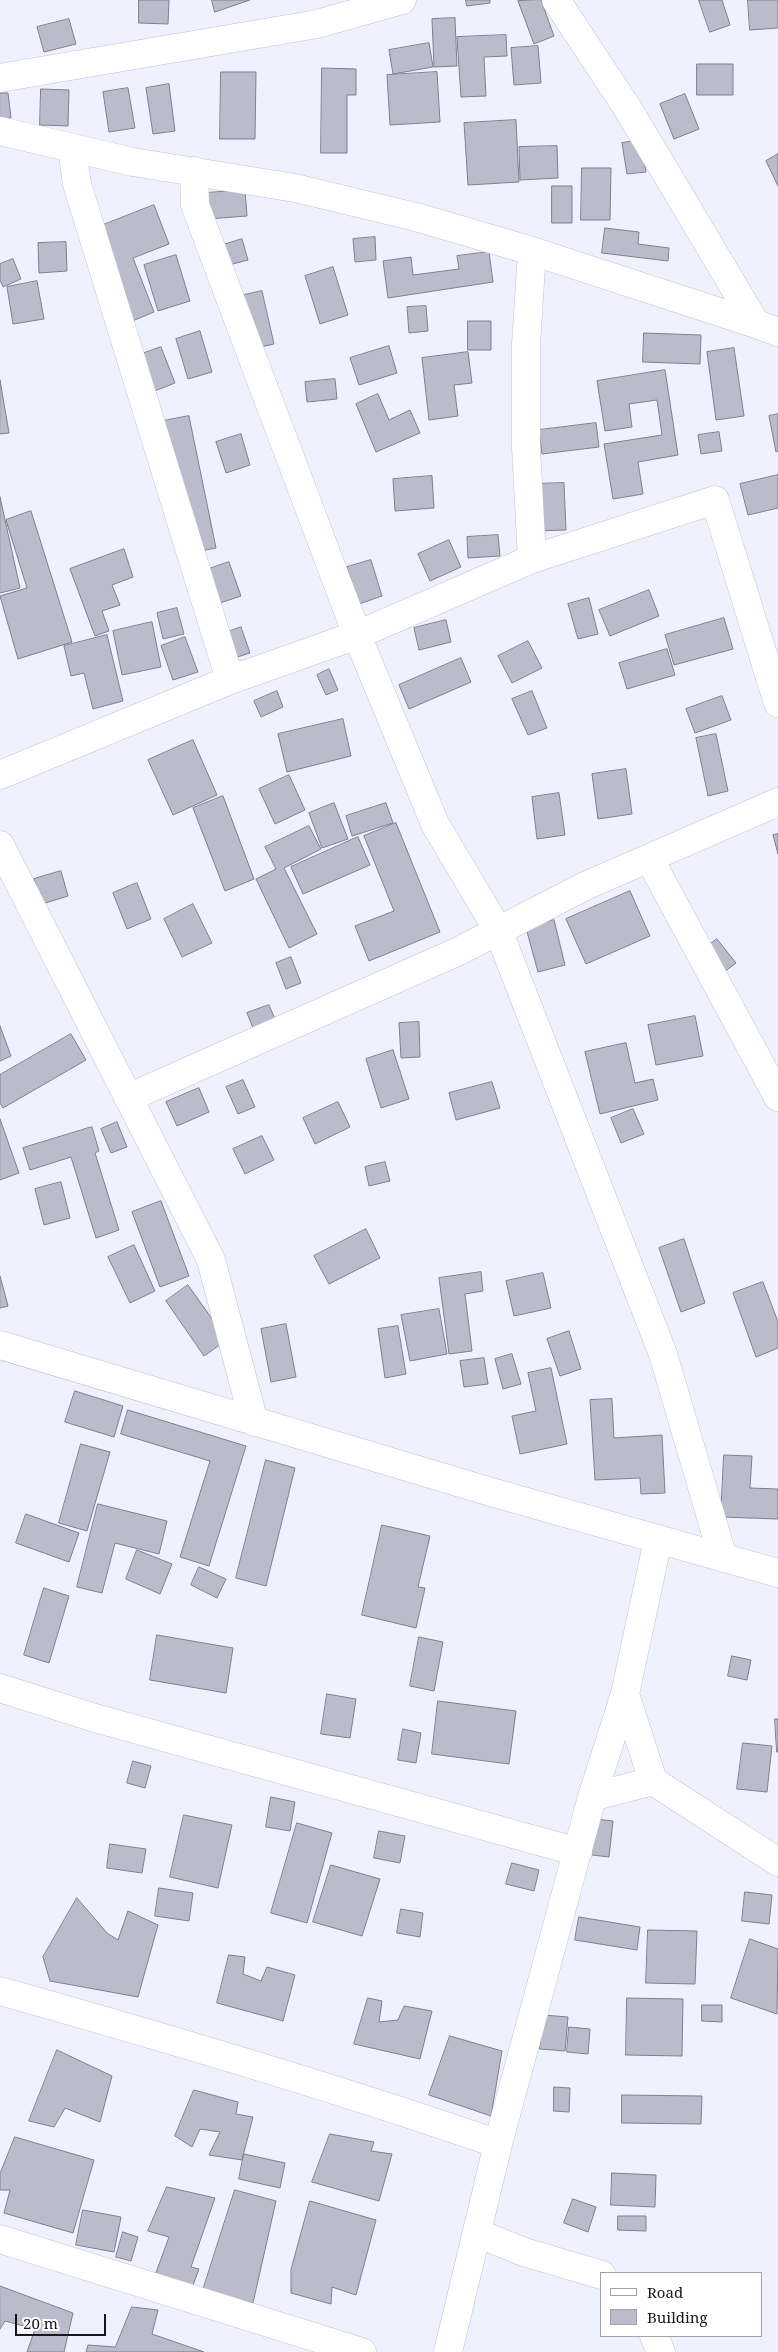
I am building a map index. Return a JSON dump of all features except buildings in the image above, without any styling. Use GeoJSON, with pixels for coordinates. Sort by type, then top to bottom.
{"type":"FeatureCollection","features":[{"type":"Feature","properties":{"kind":"street"},"geometry":{"type":"LineString","coordinates":[[0,78],[317,24],[402,0]]}},
{"type":"Feature","properties":{"kind":"street"},"geometry":{"type":"LineString","coordinates":[[556,0],[628,109],[767,328]]}},
{"type":"Feature","properties":{"kind":"street"},"geometry":{"type":"LineString","coordinates":[[0,131],[72,149],[323,194],[416,217],[532,251],[767,328]]}},
{"type":"Feature","properties":{"kind":"street"},"geometry":{"type":"LineString","coordinates":[[72,149],[77,184],[230,680]]}},
{"type":"Feature","properties":{"kind":"street"},"geometry":{"type":"LineString","coordinates":[[194,171],[195,206],[357,635],[435,824],[498,930],[663,1354],[723,1558]]}},
{"type":"Feature","properties":{"kind":"street"},"geometry":{"type":"LineString","coordinates":[[532,251],[526,345],[526,447],[532,559]]}},
{"type":"Feature","properties":{"kind":"street"},"geometry":{"type":"LineString","coordinates":[[0,774],[230,680],[357,635],[532,559],[715,500],[778,703]]}},
{"type":"Feature","properties":{"kind":"street"},"geometry":{"type":"LineString","coordinates":[[128,1098],[459,951],[585,886],[778,802]]}},
{"type":"Feature","properties":{"kind":"street"},"geometry":{"type":"LineString","coordinates":[[0,845],[211,1260],[254,1422]]}},
{"type":"Feature","properties":{"kind":"street"},"geometry":{"type":"LineString","coordinates":[[649,858],[778,1097]]}},
{"type":"Feature","properties":{"kind":"street"},"geometry":{"type":"LineString","coordinates":[[0,1345],[254,1422],[658,1540],[778,1573]]}},
{"type":"Feature","properties":{"kind":"street"},"geometry":{"type":"LineString","coordinates":[[448,2352],[498,2144],[592,1797],[626,1694],[658,1540]]}},
{"type":"Feature","properties":{"kind":"street"},"geometry":{"type":"LineString","coordinates":[[0,1688],[95,1718],[578,1852]]}},
{"type":"Feature","properties":{"kind":"street"},"geometry":{"type":"LineString","coordinates":[[626,1694],[653,1782],[778,1862]]}},
{"type":"Feature","properties":{"kind":"street"},"geometry":{"type":"LineString","coordinates":[[592,1797],[653,1782]]}},
{"type":"Feature","properties":{"kind":"street"},"geometry":{"type":"LineString","coordinates":[[0,1991],[188,2044],[385,2105],[498,2144]]}},
{"type":"Feature","properties":{"kind":"street"},"geometry":{"type":"LineString","coordinates":[[477,2233],[524,2252],[600,2274]]}},
{"type":"Feature","properties":{"kind":"street"},"geometry":{"type":"LineString","coordinates":[[0,2239],[362,2352]]}},
{"type":"Feature","properties":{"kind":"street"},"geometry":{"type":"LineString","coordinates":[[654,2337],[661,2352]]}}]}
